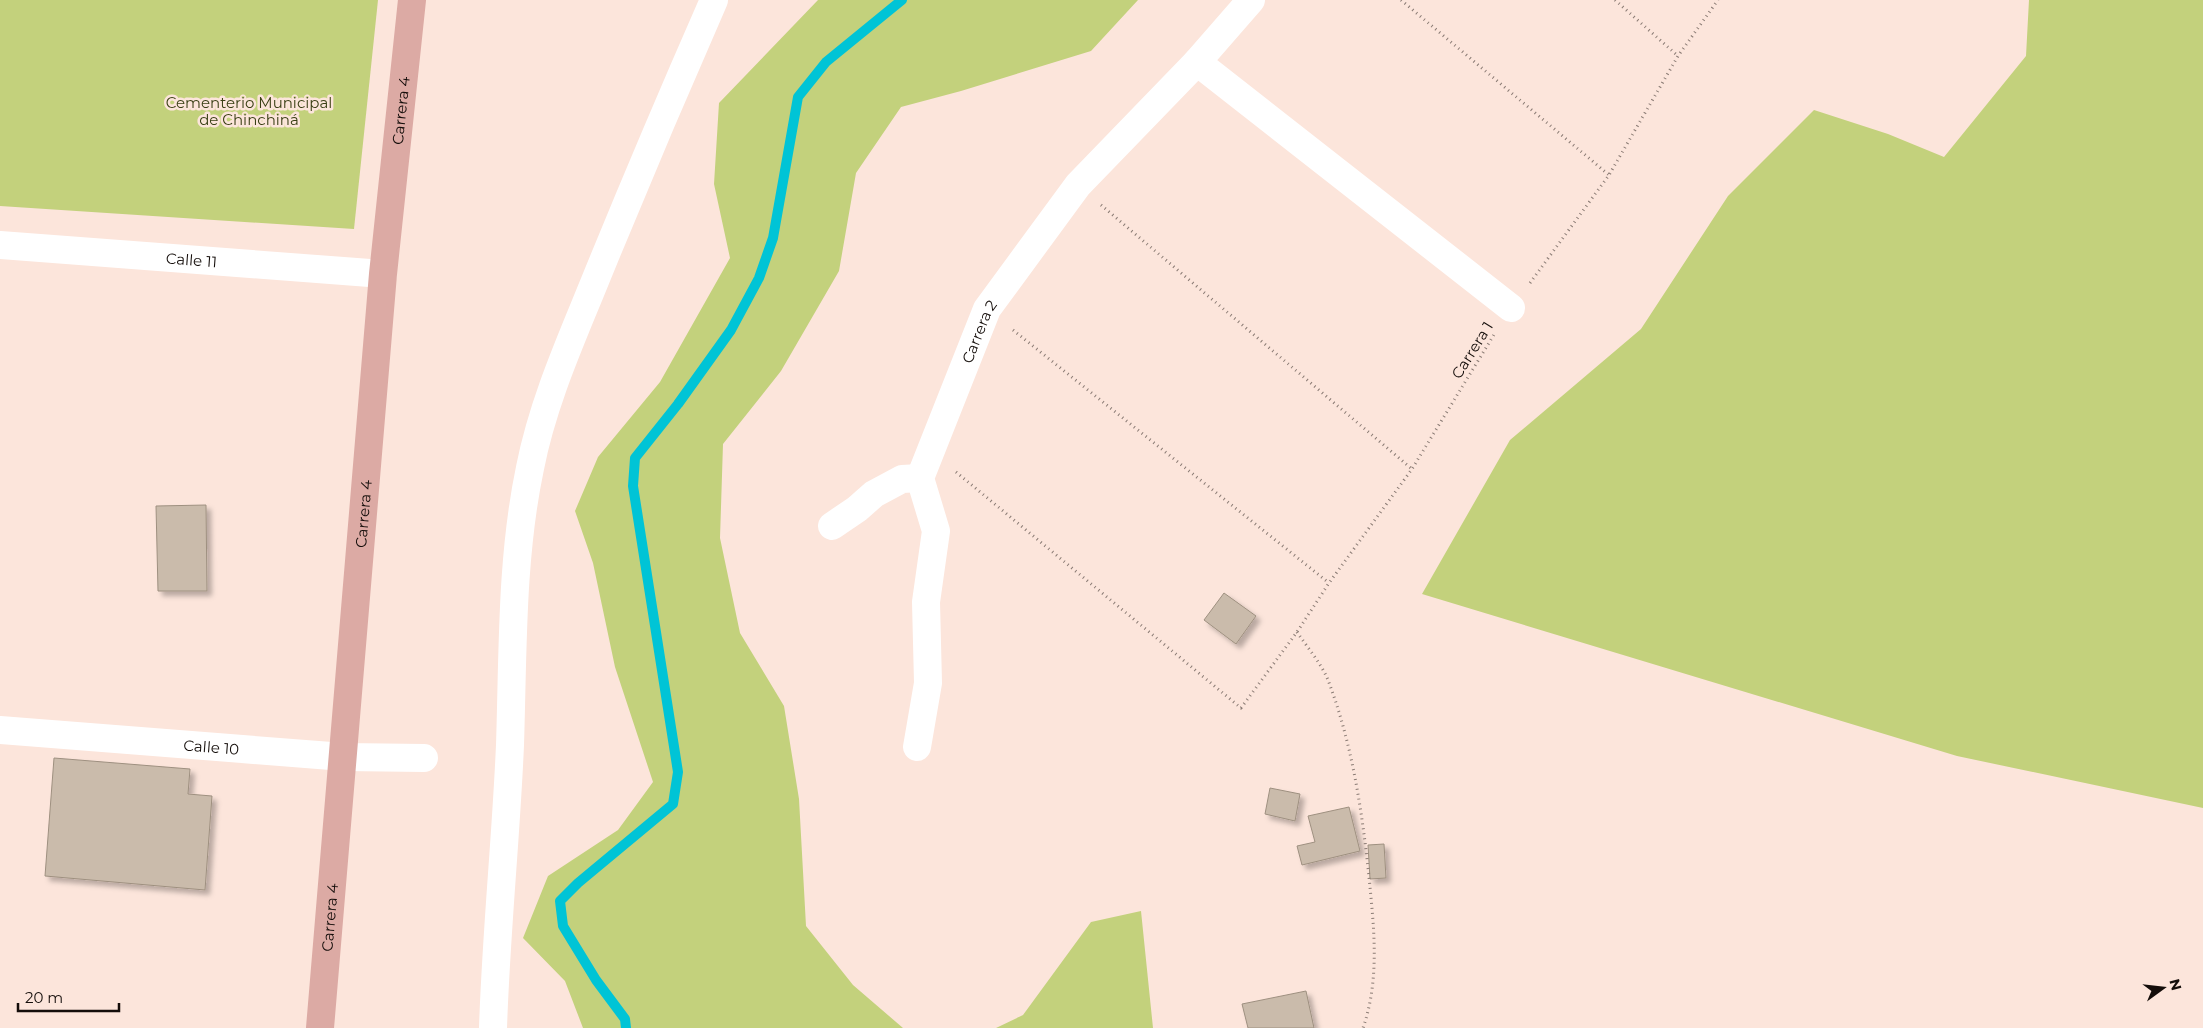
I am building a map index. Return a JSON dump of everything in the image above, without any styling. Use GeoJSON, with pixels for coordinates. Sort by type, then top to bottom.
{"type":"FeatureCollection","features":[{"type":"Feature","properties":{"kind":"main road","name":"Carrera 4"},"geometry":{"type":"LineString","coordinates":[[320,1028],[383,274],[412,0]]}},
{"type":"Feature","properties":{"kind":"street"},"geometry":{"type":"LineString","coordinates":[[492,1028],[510,748],[516,568],[530,468],[542,418],[558,373],[643,163],[714,0]]}},
{"type":"Feature","properties":{"kind":"street","name":"Carrera 2"},"geometry":{"type":"LineString","coordinates":[[920,478],[987,309],[1078,185],[1197,62],[1251,0]]}},
{"type":"Feature","properties":{"kind":"street"},"geometry":{"type":"LineString","coordinates":[[1197,62],[1511,308]]}},
{"type":"Feature","properties":{"kind":"street","name":"Calle 11"},"geometry":{"type":"LineString","coordinates":[[0,246],[383,274]]}},
{"type":"Feature","properties":{"kind":"street"},"geometry":{"type":"LineString","coordinates":[[832,526],[857,509],[874,494],[902,479],[920,478],[936,531],[926,602],[928,683],[917,747]]}},
{"type":"Feature","properties":{"kind":"street","name":"Calle 10"},"geometry":{"type":"LineString","coordinates":[[0,730],[344,757],[424,758]]}},
{"type":"Feature","properties":{"kind":"path"},"geometry":{"type":"LineString","coordinates":[[1401,0],[1609,175]]}},
{"type":"Feature","properties":{"kind":"path"},"geometry":{"type":"LineString","coordinates":[[1615,0],[1678,56]]}},
{"type":"Feature","properties":{"kind":"path","name":"Carrera 1"},"geometry":{"type":"LineString","coordinates":[[930,451],[1241,708],[1297,632],[1328,583],[1412,469],[1511,308],[1609,175],[1678,56],[1718,0]]}},
{"type":"Feature","properties":{"kind":"path"},"geometry":{"type":"LineString","coordinates":[[1078,185],[1412,469]]}},
{"type":"Feature","properties":{"kind":"path"},"geometry":{"type":"LineString","coordinates":[[987,309],[1328,583]]}},
{"type":"Feature","properties":{"kind":"path"},"geometry":{"type":"LineString","coordinates":[[1297,632],[1327,677],[1348,738],[1364,834],[1374,935],[1374,983],[1370,1008],[1363,1028]]}},
{"type":"Feature","properties":{"kind":"green space","name":"Cementerio Municipal de Chinchiná"},"geometry":{"type":"Polygon","coordinates":[[[0,0],[378,0],[354,229],[0,206],[0,0]]]}},
{"type":"Feature","properties":{"kind":"green space"},"geometry":{"type":"Polygon","coordinates":[[[818,0],[1138,0],[1091,51],[961,91],[901,107],[856,173],[839,271],[781,371],[723,444],[720,538],[740,633],[784,706],[799,799],[806,926],[853,985],[903,1028],[583,1028],[565,981],[523,938],[548,876],[618,830],[653,782],[615,667],[593,563],[575,511],[598,457],[660,382],[730,258],[714,184],[719,103],[818,0]]]}},
{"type":"Feature","properties":{"kind":"green space"},"geometry":{"type":"Polygon","coordinates":[[[2029,0],[2203,0],[2203,808],[1957,756],[1422,594],[1510,440],[1641,329],[1728,196],[1814,110],[1888,134],[1944,157],[2026,56],[2029,0]]]}},
{"type":"Feature","properties":{"kind":"green space"},"geometry":{"type":"Polygon","coordinates":[[[1141,911],[1153,1028],[996,1028],[1023,1015],[1091,922],[1141,911]]]}},
{"type":"Feature","properties":{"kind":"building"},"geometry":{"type":"Polygon","coordinates":[[[206,505],[207,591],[158,591],[156,506],[206,505]]]}},
{"type":"Feature","properties":{"kind":"building"},"geometry":{"type":"Polygon","coordinates":[[[1224,593],[1256,616],[1236,644],[1204,620],[1224,593]]]}},
{"type":"Feature","properties":{"kind":"building"},"geometry":{"type":"Polygon","coordinates":[[[54,758],[190,769],[188,794],[212,796],[205,890],[45,876],[54,758]]]}},
{"type":"Feature","properties":{"kind":"building"},"geometry":{"type":"Polygon","coordinates":[[[1270,788],[1300,794],[1295,821],[1265,814],[1270,788]]]}},
{"type":"Feature","properties":{"kind":"building"},"geometry":{"type":"Polygon","coordinates":[[[1349,807],[1360,851],[1302,865],[1297,846],[1315,842],[1308,816],[1349,807]]]}},
{"type":"Feature","properties":{"kind":"building"},"geometry":{"type":"Polygon","coordinates":[[[1384,844],[1386,878],[1370,879],[1368,845],[1384,844]]]}},
{"type":"Feature","properties":{"kind":"building"},"geometry":{"type":"Polygon","coordinates":[[[1306,991],[1314,1028],[1248,1028],[1242,1004],[1306,991]]]}},
{"type":"Feature","properties":{"kind":"waterway"},"geometry":{"type":"LineString","coordinates":[[626,1028],[625,1019],[596,980],[563,926],[560,901],[578,883],[673,804],[678,772],[633,486],[635,458],[678,404],[731,330],[759,278],[773,238],[798,97],[826,62],[902,0]]}}]}
